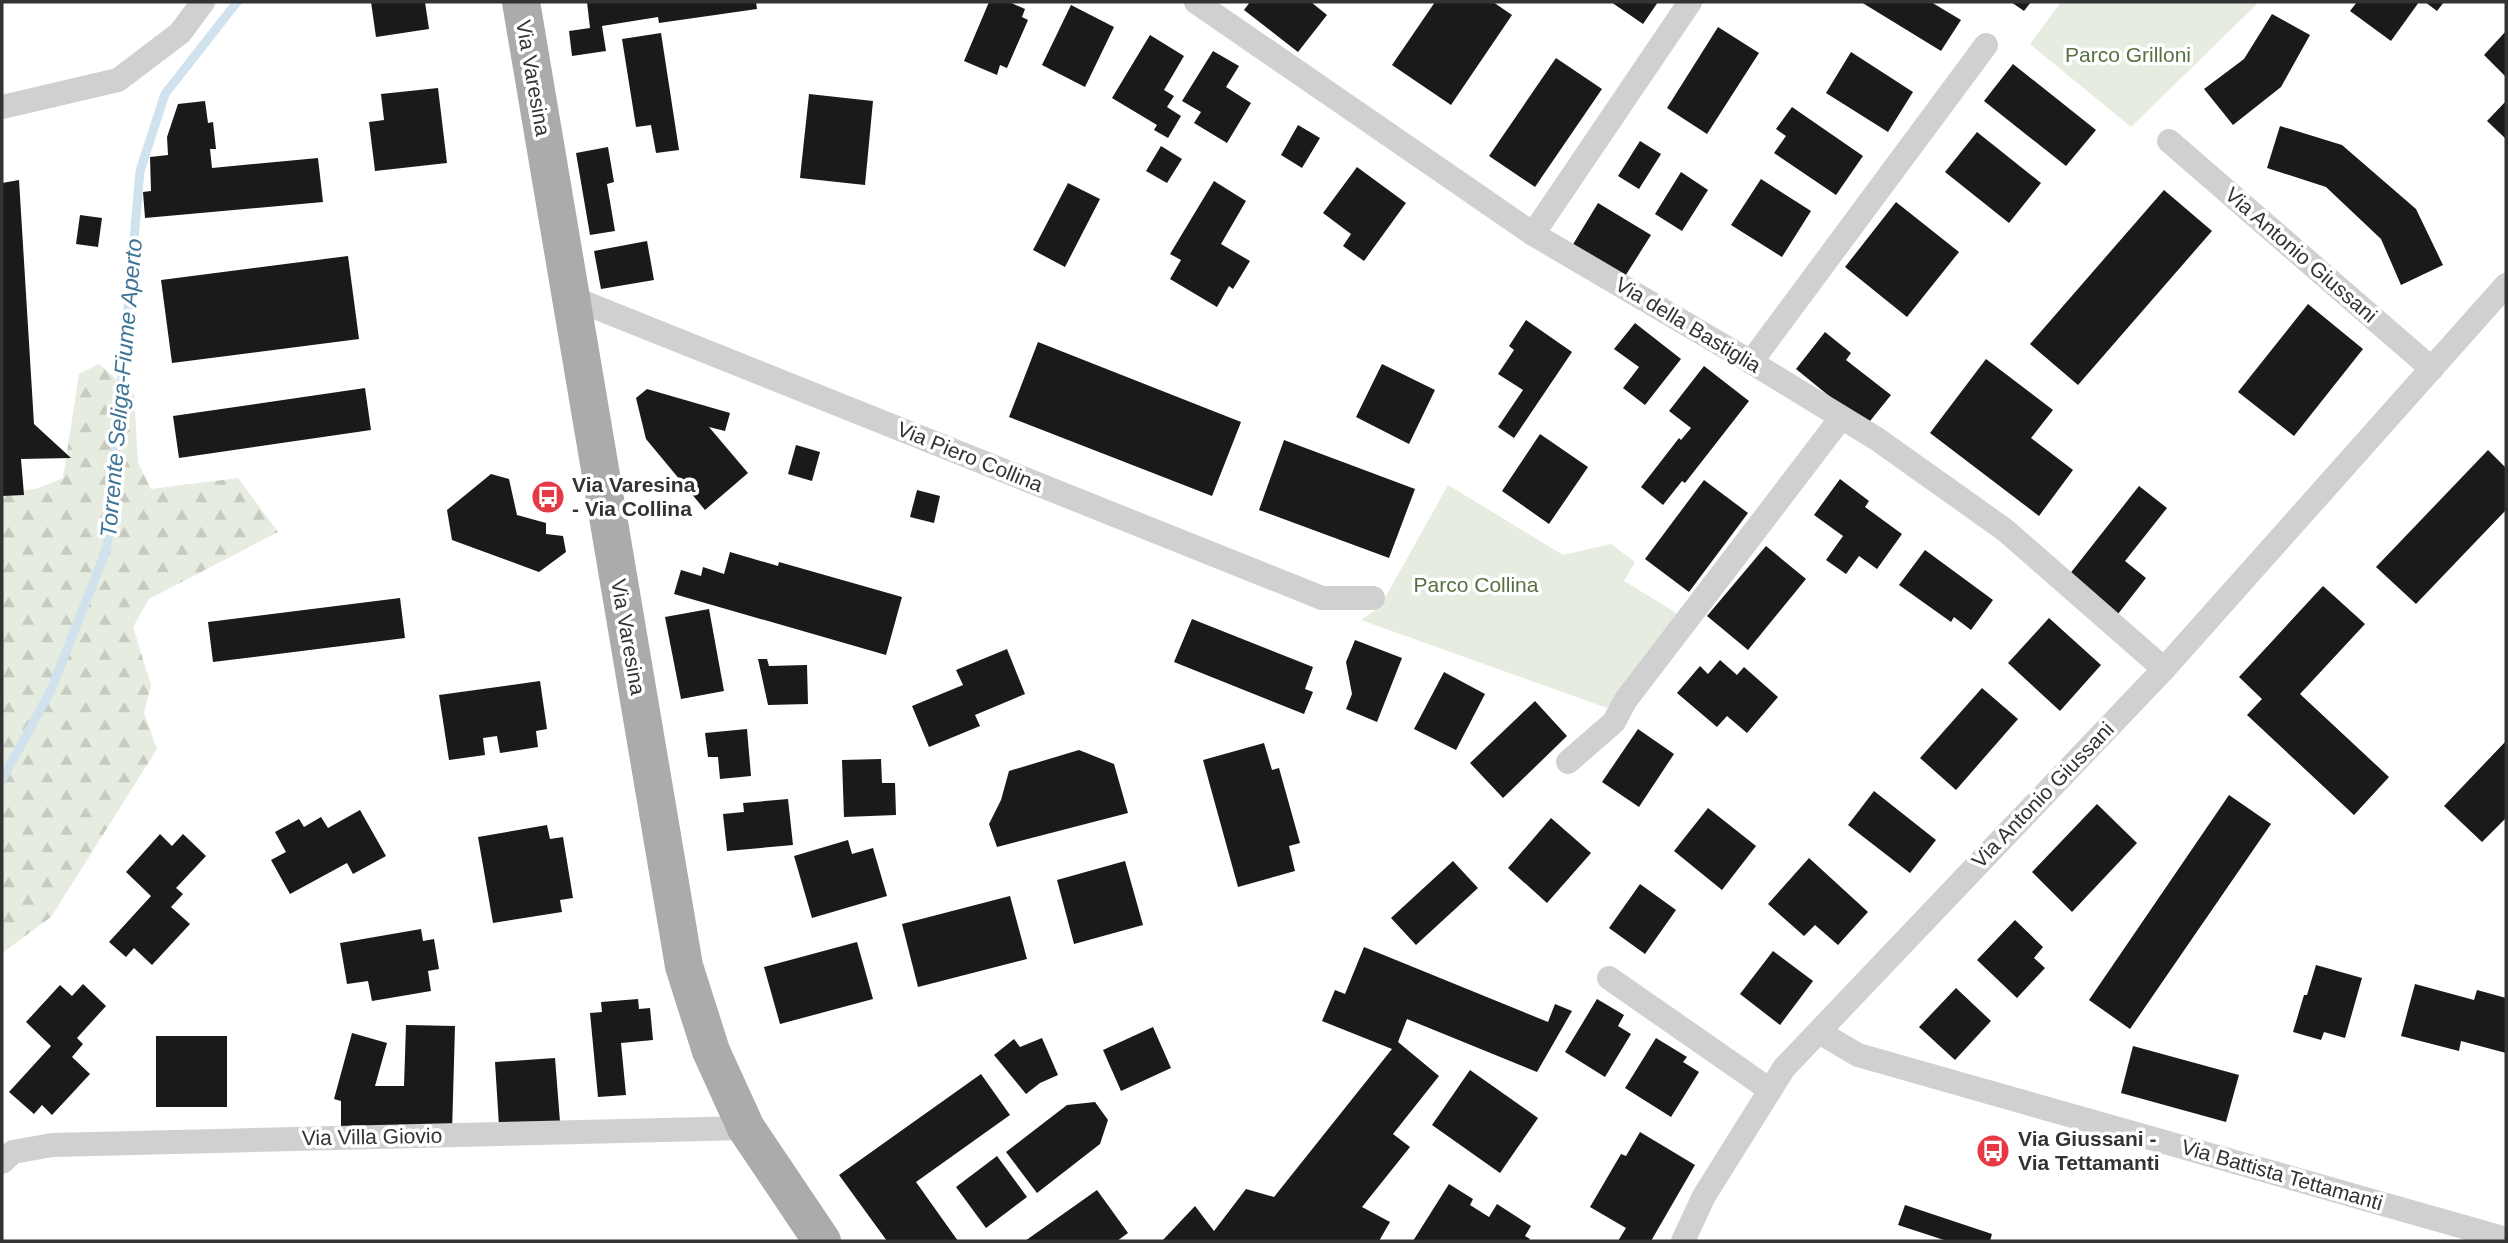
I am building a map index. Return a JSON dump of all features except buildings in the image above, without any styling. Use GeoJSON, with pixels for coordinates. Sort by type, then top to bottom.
{"type":"FeatureCollection","features":[{"type":"Feature","properties":{"kind":"main road","name":"Via Varesina"},"geometry":{"type":"LineString","coordinates":[[521,2],[684,966],[711,1051],[746,1128],[822,1241]]}},
{"type":"Feature","properties":{"kind":"street"},"geometry":{"type":"LineString","coordinates":[[2,107],[118,80],[180,33],[203,2]]}},
{"type":"Feature","properties":{"kind":"street","name":"Via della Bastiglia"},"geometry":{"type":"LineString","coordinates":[[1196,2],[1533,234],[1877,439],[2005,530],[2164,669]]}},
{"type":"Feature","properties":{"kind":"street"},"geometry":{"type":"LineString","coordinates":[[1533,234],[1690,2]]}},
{"type":"Feature","properties":{"kind":"street"},"geometry":{"type":"LineString","coordinates":[[1751,362],[1986,46]]}},
{"type":"Feature","properties":{"kind":"street","name":"Via Antonio Giussani"},"geometry":{"type":"LineString","coordinates":[[2169,141],[2432,369]]}},
{"type":"Feature","properties":{"kind":"street","name":"Via Antonio Giussani"},"geometry":{"type":"LineString","coordinates":[[1683,1241],[1703,1196],[1784,1068],[2164,669],[2506,285]]}},
{"type":"Feature","properties":{"kind":"street","name":"Via Piero Collina"},"geometry":{"type":"LineString","coordinates":[[570,297],[1322,598],[1373,598]]}},
{"type":"Feature","properties":{"kind":"street"},"geometry":{"type":"LineString","coordinates":[[1568,762],[1615,722],[1626,701],[1841,418]]}},
{"type":"Feature","properties":{"kind":"street"},"geometry":{"type":"LineString","coordinates":[[1609,978],[1770,1090]]}},
{"type":"Feature","properties":{"kind":"street","name":"Via Battista Tettamanti"},"geometry":{"type":"LineString","coordinates":[[1819,1032],[1858,1055],[2506,1239]]}},
{"type":"Feature","properties":{"kind":"street","name":"Via Villa Giovio"},"geometry":{"type":"LineString","coordinates":[[2,1162],[13,1152],[52,1144],[746,1128]]}},
{"type":"Feature","properties":{"kind":"green space","name":"Parco Grilloni"},"geometry":{"type":"Polygon","coordinates":[[[2061,2],[2259,2],[2131,127],[2030,44],[2061,2]]]}},
{"type":"Feature","properties":{"kind":"green space"},"geometry":{"type":"Polygon","coordinates":[[[99,364],[134,395],[138,463],[151,489],[238,478],[278,532],[149,599],[133,627],[151,685],[144,713],[157,749],[51,917],[2,953],[2,493],[36,489],[63,478],[79,374],[99,364]]]}},
{"type":"Feature","properties":{"kind":"green space","name":"Parco Collina"},"geometry":{"type":"Polygon","coordinates":[[[1448,485],[1563,555],[1611,544],[1635,562],[1624,581],[1678,614],[1620,695],[1607,708],[1361,620],[1380,607],[1448,485]]]}},
{"type":"Feature","properties":{"kind":"waterway","name":"Torrente Seliga-Fiume Aperto"},"geometry":{"type":"LineString","coordinates":[[2,780],[51,690],[107,548],[140,171],[165,94],[237,2]]}},
{"type":"Feature","properties":{"kind":"place","name":"Via Varesina - Via Collina"},"geometry":{"type":"Point","coordinates":[548,497]}},
{"type":"Feature","properties":{"kind":"place","name":"Via Giussani - Via Tettamanti"},"geometry":{"type":"Point","coordinates":[1993,1151]}}]}
